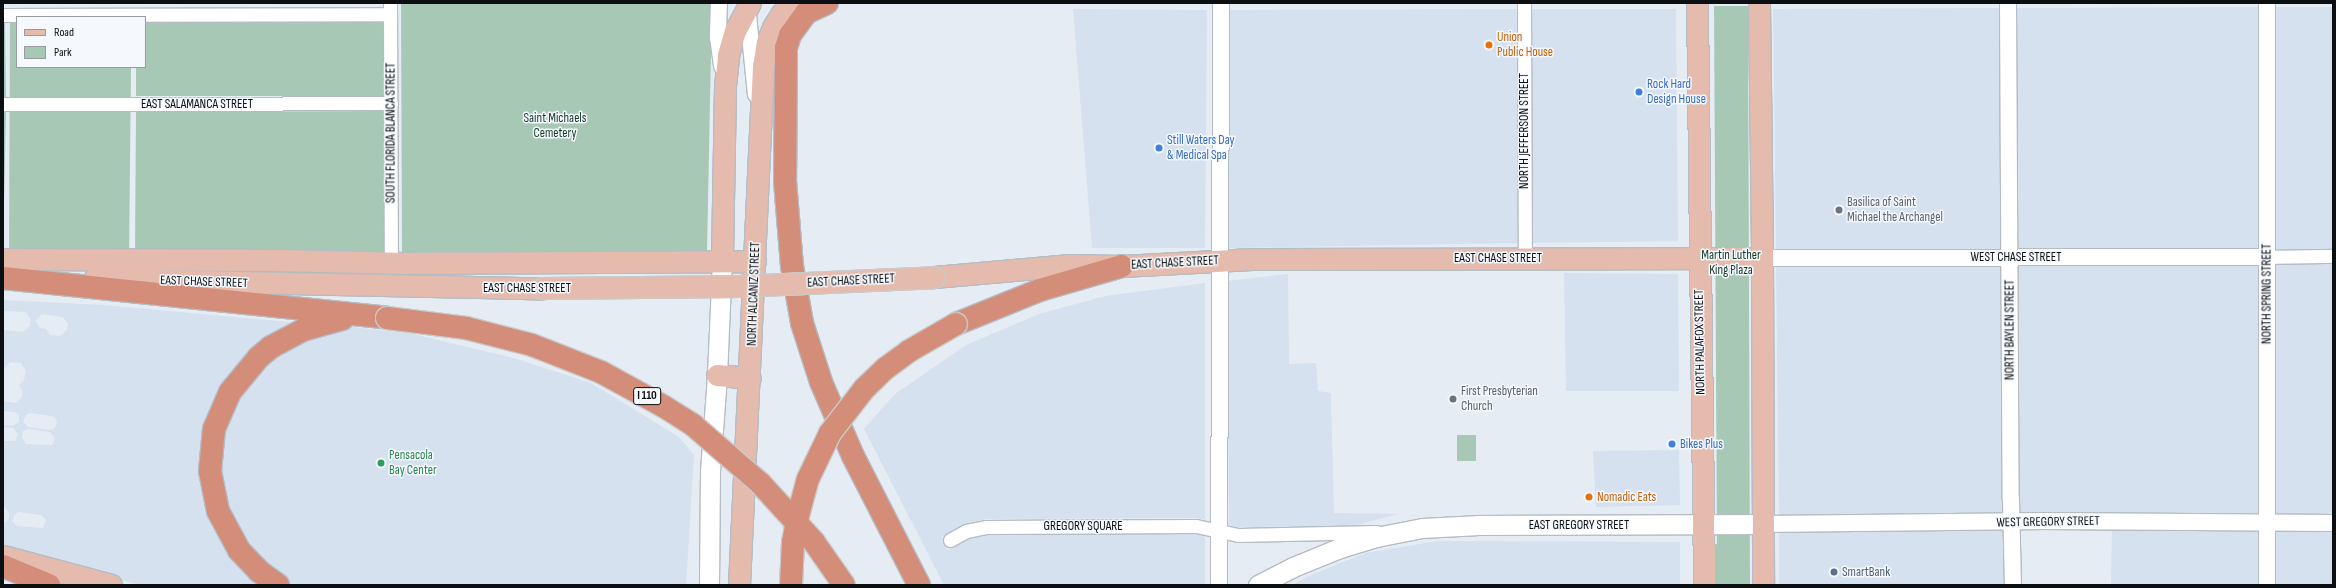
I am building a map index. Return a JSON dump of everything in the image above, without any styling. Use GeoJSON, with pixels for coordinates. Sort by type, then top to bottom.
{"type":"FeatureCollection","features":[{"type":"Feature","properties":{"kind":"highway"},"geometry":{"type":"LineString","coordinates":[[827,3],[806,13],[797,23],[786,48],[785,181],[787,227],[793,273],[810,351],[821,382],[853,456],[919,585]]}},
{"type":"Feature","properties":{"kind":"highway"},"geometry":{"type":"LineString","coordinates":[[791,585],[793,542],[808,479],[830,433],[864,389],[886,368],[916,347],[956,324],[1040,290],[1122,266]]}},
{"type":"Feature","properties":{"kind":"highway"},"geometry":{"type":"LineString","coordinates":[[3,277],[356,315]]}},
{"type":"Feature","properties":{"kind":"highway"},"geometry":{"type":"LineString","coordinates":[[278,585],[259,571],[239,550],[218,511],[210,472],[214,429],[224,402],[238,380],[248,368],[271,347],[303,330],[356,315]]}},
{"type":"Feature","properties":{"kind":"highway","name":"I 110"},"geometry":{"type":"LineString","coordinates":[[356,315],[466,328],[532,345],[601,372],[663,406],[693,425],[760,483],[814,542],[844,585]]}},
{"type":"Feature","properties":{"kind":"highway"},"geometry":{"type":"LineString","coordinates":[[3,566],[49,585]]}},
{"type":"Feature","properties":{"kind":"main road"},"geometry":{"type":"LineString","coordinates":[[760,120],[763,67],[767,42],[776,20],[792,3]]}},
{"type":"Feature","properties":{"kind":"main road","name":"NORTH PALAFOX STREET"},"geometry":{"type":"LineString","coordinates":[[1697,3],[1704,585]]}},
{"type":"Feature","properties":{"kind":"main road"},"geometry":{"type":"LineString","coordinates":[[1759,3],[1762,258],[1763,585]]}},
{"type":"Feature","properties":{"kind":"main road"},"geometry":{"type":"LineString","coordinates":[[709,585],[710,471],[717,375],[722,259],[725,86],[731,41],[748,5]]}},
{"type":"Feature","properties":{"kind":"main road","name":"NORTH ALCANIZ STREET"},"geometry":{"type":"LineString","coordinates":[[739,585],[750,378],[760,120]]}},
{"type":"Feature","properties":{"kind":"main road","name":"EAST CHASE STREET"},"geometry":{"type":"LineString","coordinates":[[3,277],[542,288],[739,286],[934,277],[1070,265],[1122,266],[1219,260],[1699,258]]}},
{"type":"Feature","properties":{"kind":"main road","name":"WEST CHASE STREET"},"geometry":{"type":"LineString","coordinates":[[1699,258],[1762,258]]}},
{"type":"Feature","properties":{"kind":"main road","name":"EAST CHASE STREET"},"geometry":{"type":"LineString","coordinates":[[3,259],[280,260],[391,263],[722,259],[755,261]]}},
{"type":"Feature","properties":{"kind":"main road"},"geometry":{"type":"LineString","coordinates":[[717,375],[750,378]]}},
{"type":"Feature","properties":{"kind":"main road","name":"EAST GREGORY STREET"},"geometry":{"type":"LineString","coordinates":[[1258,585],[1293,567],[1360,542],[1395,532],[1436,526],[1763,524]]}},
{"type":"Feature","properties":{"kind":"main road"},"geometry":{"type":"LineString","coordinates":[[3,556],[111,585]]}},
{"type":"Feature","properties":{"kind":"street"},"geometry":{"type":"LineString","coordinates":[[719,3],[718,37],[725,86]]}},
{"type":"Feature","properties":{"kind":"street"},"geometry":{"type":"LineString","coordinates":[[1219,585],[1220,3]]}},
{"type":"Feature","properties":{"kind":"street","name":"NORTH JEFFERSON STREET"},"geometry":{"type":"LineString","coordinates":[[1524,3],[1525,258]]}},
{"type":"Feature","properties":{"kind":"street","name":"NORTH BAYLEN STREET"},"geometry":{"type":"LineString","coordinates":[[2008,3],[2013,585]]}},
{"type":"Feature","properties":{"kind":"street","name":"NORTH SPRING STREET"},"geometry":{"type":"LineString","coordinates":[[2267,3],[2267,585]]}},
{"type":"Feature","properties":{"kind":"street","name":"NORTH ALCANIZ STREET"},"geometry":{"type":"LineString","coordinates":[[748,5],[752,73],[760,120]]}},
{"type":"Feature","properties":{"kind":"street"},"geometry":{"type":"LineString","coordinates":[[3,15],[390,9]]}},
{"type":"Feature","properties":{"kind":"street","name":"SOUTH FLORIDA BLANCA STREET"},"geometry":{"type":"LineString","coordinates":[[390,9],[391,263]]}},
{"type":"Feature","properties":{"kind":"street","name":"EAST SALAMANCA STREET"},"geometry":{"type":"LineString","coordinates":[[3,104],[390,103]]}},
{"type":"Feature","properties":{"kind":"street","name":"WEST CHASE STREET"},"geometry":{"type":"LineString","coordinates":[[1762,258],[2333,256]]}},
{"type":"Feature","properties":{"kind":"street","name":"WEST GREGORY STREET"},"geometry":{"type":"LineString","coordinates":[[1763,524],[2333,523]]}},
{"type":"Feature","properties":{"kind":"street","name":"GREGORY SQUARE"},"geometry":{"type":"LineString","coordinates":[[950,540],[966,531],[986,527],[1196,526],[1219,531]]}},
{"type":"Feature","properties":{"kind":"street","name":"EAST GREGORY STREET"},"geometry":{"type":"LineString","coordinates":[[1219,531],[1238,535],[1395,532]]}},
{"type":"Feature","properties":{"kind":"shaded area"},"geometry":{"type":"Polygon","coordinates":[[[2260,7],[2260,249],[2016,249],[2015,8],[2260,7]]]}},
{"type":"Feature","properties":{"kind":"shaded area"},"geometry":{"type":"Polygon","coordinates":[[[2274,7],[2333,7],[2333,249],[2274,249],[2274,7]]]}},
{"type":"Feature","properties":{"kind":"shaded area"},"geometry":{"type":"Polygon","coordinates":[[[2001,8],[2003,249],[1776,250],[1773,9],[2001,8]]]}},
{"type":"Feature","properties":{"kind":"shaded area"},"geometry":{"type":"Polygon","coordinates":[[[1073,9],[1207,10],[1205,248],[1092,248],[1073,9]]]}},
{"type":"Feature","properties":{"kind":"shaded area"},"geometry":{"type":"Polygon","coordinates":[[[1517,9],[1518,243],[1226,248],[1227,10],[1517,9]]]}},
{"type":"Feature","properties":{"kind":"shaded area"},"geometry":{"type":"Polygon","coordinates":[[[1530,9],[1676,9],[1678,241],[1531,243],[1530,9]]]}},
{"type":"Feature","properties":{"kind":"shaded area"},"geometry":{"type":"Polygon","coordinates":[[[2260,264],[2260,514],[2018,515],[2016,265],[2260,264]]]}},
{"type":"Feature","properties":{"kind":"shaded area"},"geometry":{"type":"Polygon","coordinates":[[[2274,264],[2333,264],[2333,515],[2274,515],[2274,264]]]}},
{"type":"Feature","properties":{"kind":"shaded area"},"geometry":{"type":"Polygon","coordinates":[[[1776,265],[2003,265],[2005,515],[1779,517],[1776,265]]]}},
{"type":"Feature","properties":{"kind":"shaded area"},"geometry":{"type":"Polygon","coordinates":[[[1564,273],[1678,274],[1679,391],[1566,391],[1564,273]]]}},
{"type":"Feature","properties":{"kind":"shaded area"},"geometry":{"type":"Polygon","coordinates":[[[1288,274],[1289,364],[1316,363],[1318,391],[1331,393],[1334,513],[1399,514],[1360,524],[1337,526],[1237,527],[1229,525],[1227,281],[1288,274]]]}},
{"type":"Feature","properties":{"kind":"shaded area"},"geometry":{"type":"Polygon","coordinates":[[[1205,283],[1205,520],[1196,518],[986,519],[964,524],[942,537],[947,550],[968,538],[986,534],[1205,535],[1205,585],[944,585],[864,429],[895,394],[966,345],[1039,314],[1105,296],[1205,283]]]}},
{"type":"Feature","properties":{"kind":"shaded area"},"geometry":{"type":"Polygon","coordinates":[[[3,300],[103,305],[301,323],[267,341],[204,457],[265,585],[140,585],[3,549],[3,524],[9,519],[9,513],[3,505],[3,441],[15,441],[18,434],[13,428],[3,427],[3,425],[13,426],[19,422],[19,415],[15,412],[3,411],[3,401],[16,403],[22,397],[23,392],[19,385],[24,380],[26,370],[21,363],[10,362],[3,370],[3,330],[23,332],[30,326],[31,320],[26,312],[3,311],[3,300]],[[42,314],[35,321],[40,328],[46,329],[50,335],[60,336],[67,330],[68,324],[63,317],[42,314]],[[30,413],[26,415],[23,422],[28,427],[50,430],[54,429],[57,423],[55,418],[52,416],[30,413]],[[28,429],[23,431],[22,438],[26,444],[52,445],[55,438],[50,432],[28,429]],[[19,512],[15,514],[12,521],[17,526],[43,528],[46,520],[41,515],[19,512]]]}},
{"type":"Feature","properties":{"kind":"shaded area"},"geometry":{"type":"Polygon","coordinates":[[[342,326],[409,333],[517,359],[591,383],[679,437],[694,455],[686,585],[292,585],[263,565],[230,521],[217,457],[235,396],[274,353],[342,326]]]}},
{"type":"Feature","properties":{"kind":"shaded area"},"geometry":{"type":"Polygon","coordinates":[[[1679,450],[1680,505],[1596,507],[1593,451],[1679,450]]]}},
{"type":"Feature","properties":{"kind":"shaded area"},"geometry":{"type":"Polygon","coordinates":[[[2112,529],[2260,530],[2261,585],[2111,585],[2112,529]]]}},
{"type":"Feature","properties":{"kind":"shaded area"},"geometry":{"type":"Polygon","coordinates":[[[2006,530],[2006,585],[1779,585],[1779,532],[2006,530]]]}},
{"type":"Feature","properties":{"kind":"shaded area"},"geometry":{"type":"Polygon","coordinates":[[[2274,530],[2333,530],[2333,585],[2274,585],[2274,530]]]}},
{"type":"Feature","properties":{"kind":"shaded area"},"geometry":{"type":"Polygon","coordinates":[[[1438,541],[1680,542],[1680,585],[1292,585],[1313,574],[1366,553],[1438,541]]]}},
{"type":"Feature","properties":{"kind":"green space","name":"Saint Michaels Cemetery"},"geometry":{"type":"Polygon","coordinates":[[[401,3],[712,3],[707,251],[402,252],[401,3]]]}},
{"type":"Feature","properties":{"kind":"green space","name":"Martin Luther King Plaza"},"geometry":{"type":"Polygon","coordinates":[[[1714,6],[1748,6],[1750,585],[1715,585],[1715,548],[1717,543],[1714,6]]]}},
{"type":"Feature","properties":{"kind":"green space"},"geometry":{"type":"Polygon","coordinates":[[[10,15],[16,17],[16,68],[131,68],[129,261],[9,259],[10,15]]]}},
{"type":"Feature","properties":{"kind":"green space"},"geometry":{"type":"Polygon","coordinates":[[[384,22],[384,96],[136,96],[136,68],[146,68],[146,23],[384,22]]]}},
{"type":"Feature","properties":{"kind":"green space"},"geometry":{"type":"Polygon","coordinates":[[[3,23],[5,23],[6,97],[3,97],[3,23]]]}},
{"type":"Feature","properties":{"kind":"green space"},"geometry":{"type":"Polygon","coordinates":[[[384,111],[384,255],[135,253],[136,112],[384,111]]]}},
{"type":"Feature","properties":{"kind":"green space"},"geometry":{"type":"Polygon","coordinates":[[[3,112],[6,112],[3,252],[3,112]]]}},
{"type":"Feature","properties":{"kind":"green space"},"geometry":{"type":"Polygon","coordinates":[[[1457,435],[1476,435],[1476,461],[1457,461],[1457,435]]]}},
{"type":"Feature","properties":{"kind":"place","name":"Union Public House"},"geometry":{"type":"Point","coordinates":[1489,45]}},
{"type":"Feature","properties":{"kind":"place","name":"Rock Hard Design House"},"geometry":{"type":"Point","coordinates":[1639,92]}},
{"type":"Feature","properties":{"kind":"place","name":"Still Waters Day & Medical Spa"},"geometry":{"type":"Point","coordinates":[1159,148]}},
{"type":"Feature","properties":{"kind":"place","name":"Basilica of Saint Michael the Archangel"},"geometry":{"type":"Point","coordinates":[1839,210]}},
{"type":"Feature","properties":{"kind":"place","name":"First Presbyterian Church"},"geometry":{"type":"Point","coordinates":[1453,399]}},
{"type":"Feature","properties":{"kind":"place","name":"Bikes Plus"},"geometry":{"type":"Point","coordinates":[1672,444]}},
{"type":"Feature","properties":{"kind":"place","name":"Pensacola Bay Center"},"geometry":{"type":"Point","coordinates":[381,463]}},
{"type":"Feature","properties":{"kind":"place","name":"Nomadic Eats"},"geometry":{"type":"Point","coordinates":[1589,497]}},
{"type":"Feature","properties":{"kind":"place","name":"SmartBank"},"geometry":{"type":"Point","coordinates":[1834,572]}}]}
